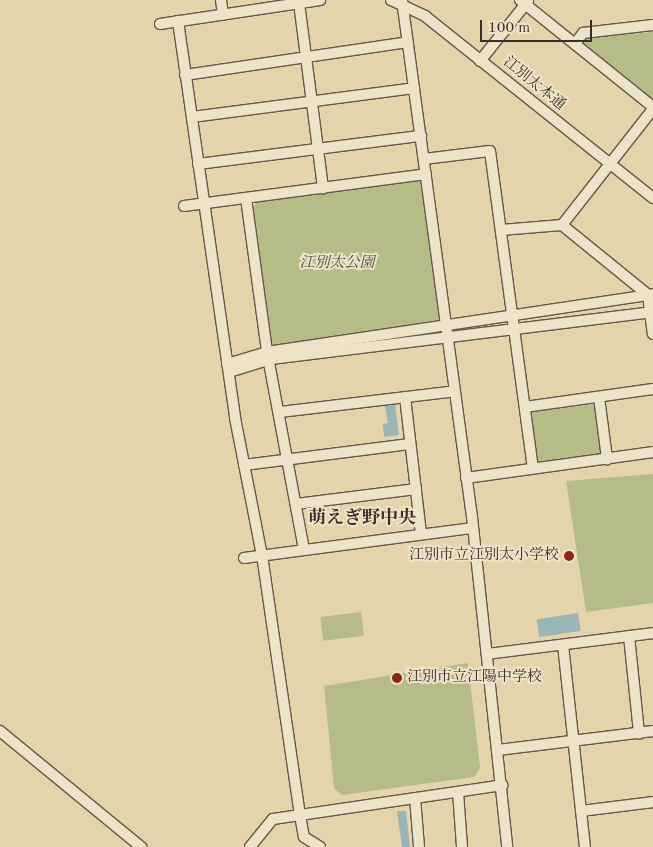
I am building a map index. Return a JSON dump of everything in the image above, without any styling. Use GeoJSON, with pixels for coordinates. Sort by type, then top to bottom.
{"type":"FeatureCollection","features":[{"type":"Feature","properties":{"kind":"street"},"geometry":{"type":"LineString","coordinates":[[221,0],[223,15]]}},
{"type":"Feature","properties":{"kind":"street"},"geometry":{"type":"LineString","coordinates":[[160,24],[320,0]]}},
{"type":"Feature","properties":{"kind":"street","name":"江別太本通"},"geometry":{"type":"LineString","coordinates":[[391,0],[403,2],[425,16],[653,198]]}},
{"type":"Feature","properties":{"kind":"street"},"geometry":{"type":"LineString","coordinates":[[480,60],[524,1],[653,108],[562,225]]}},
{"type":"Feature","properties":{"kind":"street"},"geometry":{"type":"LineString","coordinates":[[403,2],[473,528],[508,847]]}},
{"type":"Feature","properties":{"kind":"street"},"geometry":{"type":"LineString","coordinates":[[299,3],[323,188]]}},
{"type":"Feature","properties":{"kind":"street"},"geometry":{"type":"LineString","coordinates":[[178,22],[228,368],[244,465],[262,555],[300,815],[304,836],[320,847]]}},
{"type":"Feature","properties":{"kind":"street"},"geometry":{"type":"LineString","coordinates":[[575,44],[583,34],[653,25]]}},
{"type":"Feature","properties":{"kind":"street"},"geometry":{"type":"LineString","coordinates":[[185,75],[408,42]]}},
{"type":"Feature","properties":{"kind":"street"},"geometry":{"type":"LineString","coordinates":[[192,117],[414,88]]}},
{"type":"Feature","properties":{"kind":"street"},"geometry":{"type":"LineString","coordinates":[[198,164],[421,136]]}},
{"type":"Feature","properties":{"kind":"street"},"geometry":{"type":"LineString","coordinates":[[424,159],[490,151],[533,468]]}},
{"type":"Feature","properties":{"kind":"street"},"geometry":{"type":"LineString","coordinates":[[184,206],[426,174]]}},
{"type":"Feature","properties":{"kind":"street"},"geometry":{"type":"LineString","coordinates":[[246,198],[269,355],[304,550]]}},
{"type":"Feature","properties":{"kind":"street"},"geometry":{"type":"LineString","coordinates":[[501,230],[562,225],[651,295],[653,334]]}},
{"type":"Feature","properties":{"kind":"street"},"geometry":{"type":"LineString","coordinates":[[228,368],[269,355],[438,329],[446,323],[651,295]]}},
{"type":"Feature","properties":{"kind":"street"},"geometry":{"type":"LineString","coordinates":[[269,355],[440,337],[447,338],[652,312]]}},
{"type":"Feature","properties":{"kind":"street"},"geometry":{"type":"LineString","coordinates":[[525,407],[653,389]]}},
{"type":"Feature","properties":{"kind":"street"},"geometry":{"type":"LineString","coordinates":[[280,412],[454,391]]}},
{"type":"Feature","properties":{"kind":"street"},"geometry":{"type":"LineString","coordinates":[[405,397],[421,534]]}},
{"type":"Feature","properties":{"kind":"street"},"geometry":{"type":"LineString","coordinates":[[599,397],[607,459]]}},
{"type":"Feature","properties":{"kind":"street"},"geometry":{"type":"LineString","coordinates":[[244,465],[410,444]]}},
{"type":"Feature","properties":{"kind":"street"},"geometry":{"type":"LineString","coordinates":[[466,478],[653,452]]}},
{"type":"Feature","properties":{"kind":"street"},"geometry":{"type":"LineString","coordinates":[[296,504],[416,489]]}},
{"type":"Feature","properties":{"kind":"street"},"geometry":{"type":"LineString","coordinates":[[244,558],[473,528]]}},
{"type":"Feature","properties":{"kind":"street"},"geometry":{"type":"LineString","coordinates":[[487,654],[653,633]]}},
{"type":"Feature","properties":{"kind":"street"},"geometry":{"type":"LineString","coordinates":[[630,636],[639,732]]}},
{"type":"Feature","properties":{"kind":"street"},"geometry":{"type":"LineString","coordinates":[[564,644],[585,847]]}},
{"type":"Feature","properties":{"kind":"street"},"geometry":{"type":"LineString","coordinates":[[498,750],[653,731]]}},
{"type":"Feature","properties":{"kind":"street"},"geometry":{"type":"LineString","coordinates":[[0,732],[142,847]]}},
{"type":"Feature","properties":{"kind":"street"},"geometry":{"type":"LineString","coordinates":[[250,847],[273,820],[502,785]]}},
{"type":"Feature","properties":{"kind":"street"},"geometry":{"type":"LineString","coordinates":[[458,792],[462,847]]}},
{"type":"Feature","properties":{"kind":"street"},"geometry":{"type":"LineString","coordinates":[[415,798],[419,847]]}},
{"type":"Feature","properties":{"kind":"street"},"geometry":{"type":"LineString","coordinates":[[581,811],[653,802]]}},
{"type":"Feature","properties":{"kind":"green space"},"geometry":{"type":"Polygon","coordinates":[[[653,32],[653,99],[582,43],[585,38],[653,32]]]}},
{"type":"Feature","properties":{"kind":"green space","name":"江別太公園"},"geometry":{"type":"Polygon","coordinates":[[[423,180],[441,321],[272,347],[253,207],[257,202],[423,180]]]}},
{"type":"Feature","properties":{"kind":"green space"},"geometry":{"type":"Polygon","coordinates":[[[597,404],[603,455],[536,463],[530,412],[597,404]]]}},
{"type":"Feature","properties":{"kind":"green space"},"geometry":{"type":"Polygon","coordinates":[[[653,474],[653,603],[586,612],[566,481],[653,474]]]}},
{"type":"Feature","properties":{"kind":"green space"},"geometry":{"type":"Polygon","coordinates":[[[361,612],[364,636],[323,641],[320,617],[361,612]]]}},
{"type":"Feature","properties":{"kind":"green space"},"geometry":{"type":"Polygon","coordinates":[[[468,663],[480,768],[474,777],[342,795],[334,788],[324,686],[468,663]]]}},
{"type":"Feature","properties":{"kind":"water"},"geometry":{"type":"Polygon","coordinates":[[[395,405],[399,435],[384,437],[383,424],[388,423],[385,406],[395,405]]]}},
{"type":"Feature","properties":{"kind":"water"},"geometry":{"type":"Polygon","coordinates":[[[578,613],[581,631],[539,637],[537,620],[578,613]]]}},
{"type":"Feature","properties":{"kind":"water"},"geometry":{"type":"Polygon","coordinates":[[[397,811],[406,811],[410,847],[402,847],[397,811]]]}},
{"type":"Feature","properties":{"kind":"place","name":"江別市立江別太小学校"},"geometry":{"type":"Point","coordinates":[569,556]}},
{"type":"Feature","properties":{"kind":"place","name":"江別市立江陽中学校"},"geometry":{"type":"Point","coordinates":[397,678]}},
{"type":"Feature","properties":{"kind":"district","name":"萌えぎ野中央"},"geometry":{"type":"Point","coordinates":[362,518]}}]}
